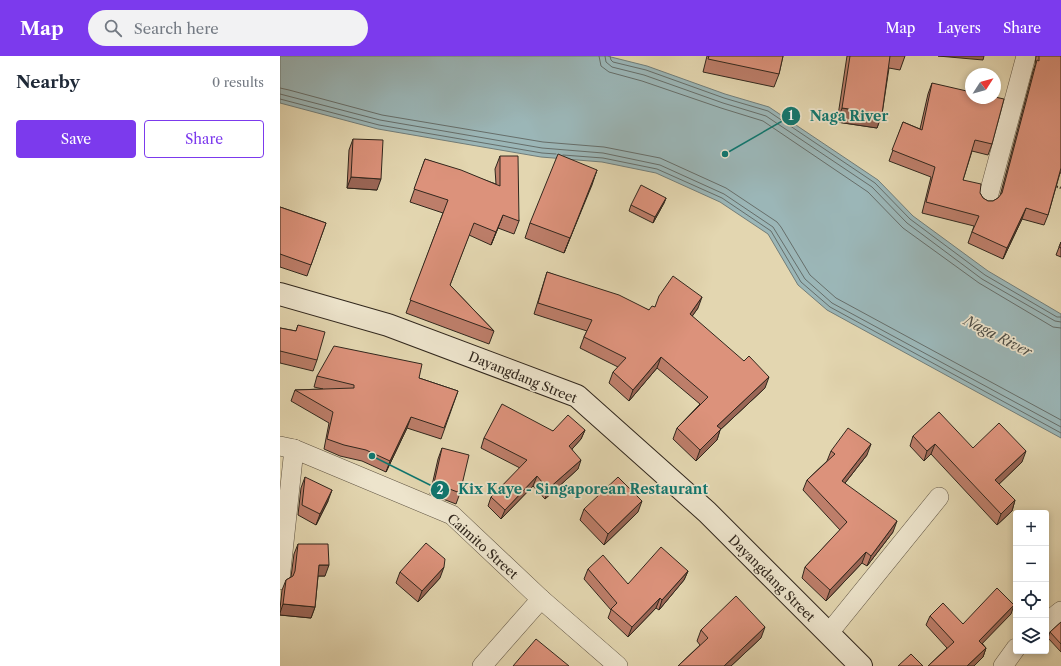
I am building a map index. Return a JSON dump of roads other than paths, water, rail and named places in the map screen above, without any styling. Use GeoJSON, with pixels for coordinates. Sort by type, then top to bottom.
{"type":"FeatureCollection","features":[{"type":"Feature","properties":{"kind":"main road","name":"Dayangdang Street"},"geometry":{"type":"LineString","coordinates":[[280,294],[388,325],[577,396],[707,512],[861,666]]}},
{"type":"Feature","properties":{"kind":"street"},"geometry":{"type":"LineString","coordinates":[[986,201],[1026,56]]}},
{"type":"Feature","properties":{"kind":"street"},"geometry":{"type":"LineString","coordinates":[[280,580],[287,447]]}},
{"type":"Feature","properties":{"kind":"street","name":"Caimito Street"},"geometry":{"type":"LineString","coordinates":[[287,447],[452,515],[541,599],[618,666]]}},
{"type":"Feature","properties":{"kind":"street"},"geometry":{"type":"LineString","coordinates":[[828,634],[939,497]]}},
{"type":"Feature","properties":{"kind":"street"},"geometry":{"type":"LineString","coordinates":[[482,666],[541,599]]}},
{"type":"Feature","properties":{"kind":"street"},"geometry":{"type":"LineString","coordinates":[[1049,621],[1061,611]]}},
{"type":"Feature","properties":{"kind":"street"},"geometry":{"type":"LineString","coordinates":[[1003,666],[1013,652]]}},
{"type":"Feature","properties":{"kind":"water"},"geometry":{"type":"Polygon","coordinates":[[[280,56],[607,56],[647,66],[725,94],[769,107],[878,180],[913,216],[988,271],[1061,314],[1061,438],[827,310],[798,285],[768,234],[720,202],[656,173],[602,162],[541,157],[378,129],[280,103],[280,56]]]}},
{"type":"Feature","properties":{"kind":"place","name":"Naga River"},"geometry":{"type":"Point","coordinates":[725,154]}},
{"type":"Feature","properties":{"kind":"place","name":"Kix Kaye - Singaporean Restaurant"},"geometry":{"type":"Point","coordinates":[372,456]}}]}
